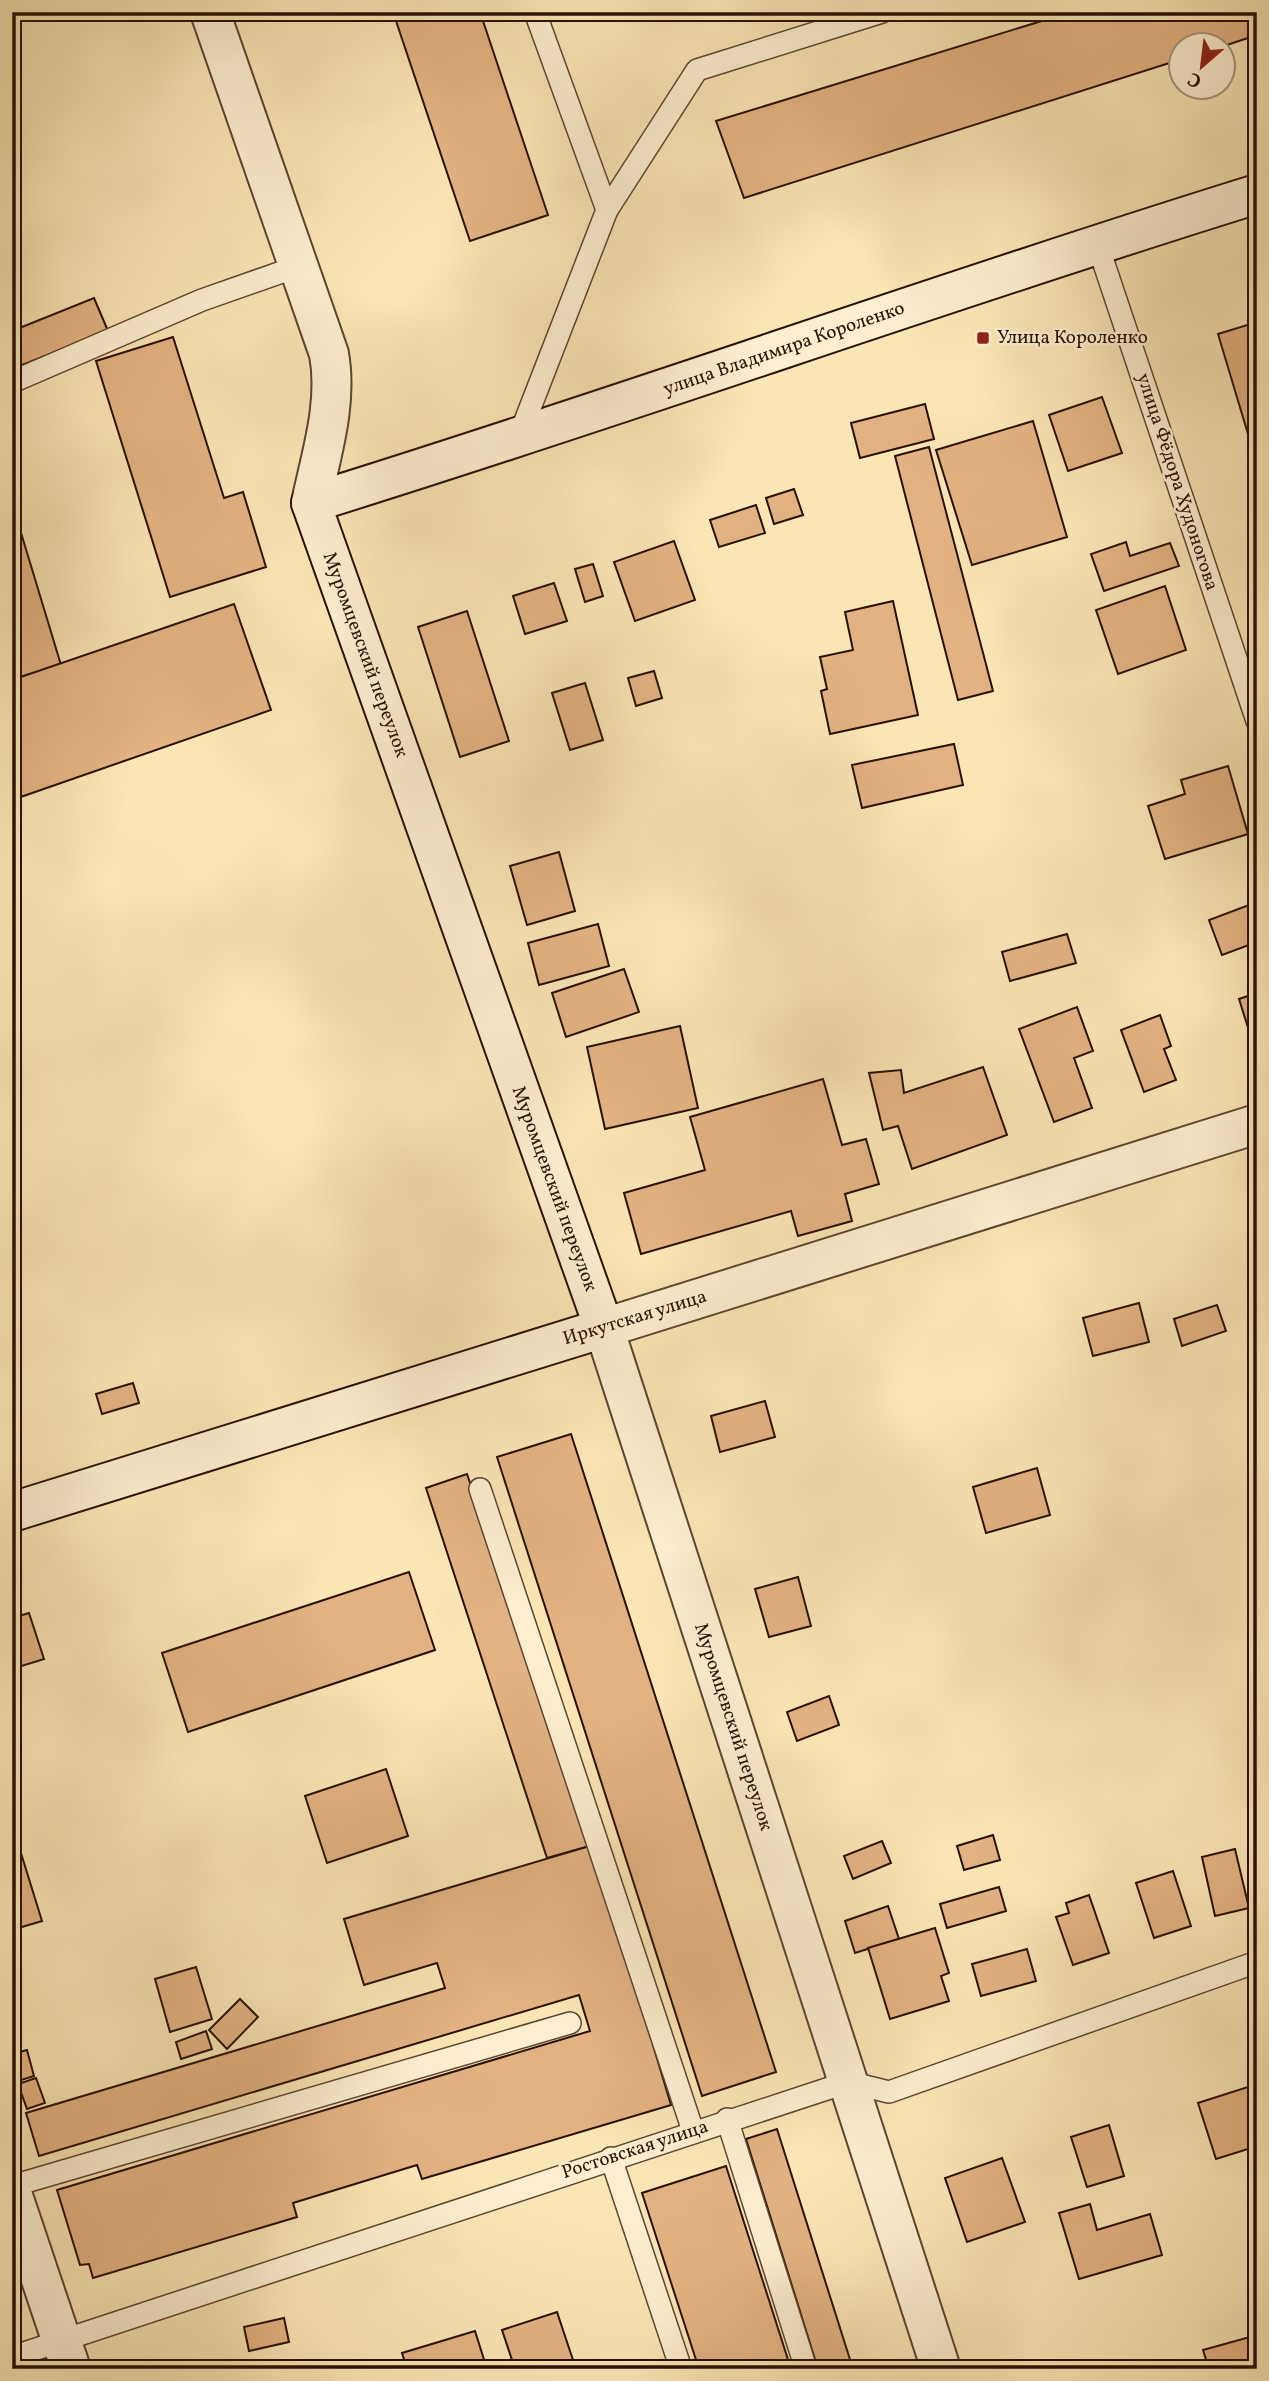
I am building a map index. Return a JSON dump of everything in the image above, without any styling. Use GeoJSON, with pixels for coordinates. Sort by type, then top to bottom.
{"type":"FeatureCollection","features":[{"type":"Feature","properties":{"kind":"main road","name":"Муромцевский переулок"},"geometry":{"type":"LineString","coordinates":[[211,12],[330,354],[334,378],[311,503],[604,1328],[940,2369]]}},
{"type":"Feature","properties":{"kind":"main road","name":"улица Владимира Короленко"},"geometry":{"type":"LineString","coordinates":[[311,503],[518,439],[1097,243],[1257,194]]}},
{"type":"Feature","properties":{"kind":"main road","name":"Иркутская улица"},"geometry":{"type":"LineString","coordinates":[[12,1512],[1257,1124]]}},
{"type":"Feature","properties":{"kind":"main road"},"geometry":{"type":"LineString","coordinates":[[12,2193],[67,2355]]}},
{"type":"Feature","properties":{"kind":"lane"},"geometry":{"type":"LineString","coordinates":[[535,12],[607,210]]}},
{"type":"Feature","properties":{"kind":"lane"},"geometry":{"type":"LineString","coordinates":[[518,439],[607,210],[697,69],[882,12]]}},
{"type":"Feature","properties":{"kind":"lane","name":"улица Фёдора Худоногова"},"geometry":{"type":"LineString","coordinates":[[1097,243],[1257,721]]}},
{"type":"Feature","properties":{"kind":"lane"},"geometry":{"type":"LineString","coordinates":[[12,382],[202,300],[299,266]]}},
{"type":"Feature","properties":{"kind":"lane"},"geometry":{"type":"LineString","coordinates":[[480,1489],[693,2131]]}},
{"type":"Feature","properties":{"kind":"lane"},"geometry":{"type":"LineString","coordinates":[[848,2082],[889,2092],[1257,1962]]}},
{"type":"Feature","properties":{"kind":"lane"},"geometry":{"type":"LineString","coordinates":[[12,2186],[570,2023]]}},
{"type":"Feature","properties":{"kind":"lane","name":"Ростовская улица"},"geometry":{"type":"LineString","coordinates":[[12,2357],[67,2355],[611,2158],[848,2082]]}},
{"type":"Feature","properties":{"kind":"lane"},"geometry":{"type":"LineString","coordinates":[[727,2119],[806,2369]]}},
{"type":"Feature","properties":{"kind":"lane"},"geometry":{"type":"LineString","coordinates":[[611,2158],[681,2369]]}},
{"type":"Feature","properties":{"kind":"building"},"geometry":{"type":"Polygon","coordinates":[[[393,12],[480,12],[548,215],[470,241],[393,12]]]}},
{"type":"Feature","properties":{"kind":"building"},"geometry":{"type":"Polygon","coordinates":[[[1071,12],[1257,12],[1257,35],[1238,41],[1238,32],[1168,32],[1168,63],[744,198],[716,121],[1071,12]]]}},
{"type":"Feature","properties":{"kind":"building"},"geometry":{"type":"Polygon","coordinates":[[[94,298],[108,331],[12,369],[12,331],[94,298]]]}},
{"type":"Feature","properties":{"kind":"building"},"geometry":{"type":"Polygon","coordinates":[[[1257,322],[1257,454],[1254,454],[1218,334],[1257,322]]]}},
{"type":"Feature","properties":{"kind":"building"},"geometry":{"type":"Polygon","coordinates":[[[173,337],[224,498],[243,492],[266,567],[170,597],[96,361],[173,337]]]}},
{"type":"Feature","properties":{"kind":"building"},"geometry":{"type":"Polygon","coordinates":[[[1102,397],[1122,453],[1068,471],[1049,415],[1102,397]]]}},
{"type":"Feature","properties":{"kind":"building"},"geometry":{"type":"Polygon","coordinates":[[[925,404],[934,439],[860,458],[851,423],[925,404]]]}},
{"type":"Feature","properties":{"kind":"building"},"geometry":{"type":"Polygon","coordinates":[[[1033,421],[1067,537],[972,565],[936,450],[1033,421]]]}},
{"type":"Feature","properties":{"kind":"building"},"geometry":{"type":"Polygon","coordinates":[[[929,447],[993,691],[958,700],[895,456],[929,447]]]}},
{"type":"Feature","properties":{"kind":"building"},"geometry":{"type":"Polygon","coordinates":[[[794,489],[803,515],[774,524],[766,498],[794,489]]]}},
{"type":"Feature","properties":{"kind":"building"},"geometry":{"type":"Polygon","coordinates":[[[12,503],[61,665],[20,677],[12,652],[12,503]]]}},
{"type":"Feature","properties":{"kind":"building"},"geometry":{"type":"Polygon","coordinates":[[[756,505],[765,533],[719,547],[710,520],[756,505]]]}},
{"type":"Feature","properties":{"kind":"building"},"geometry":{"type":"Polygon","coordinates":[[[674,541],[695,600],[635,621],[614,562],[674,541]]]}},
{"type":"Feature","properties":{"kind":"building"},"geometry":{"type":"Polygon","coordinates":[[[1126,542],[1130,556],[1170,543],[1179,566],[1104,591],[1091,554],[1126,542]]]}},
{"type":"Feature","properties":{"kind":"building"},"geometry":{"type":"Polygon","coordinates":[[[593,564],[603,596],[585,602],[575,569],[593,564]]]}},
{"type":"Feature","properties":{"kind":"building"},"geometry":{"type":"Polygon","coordinates":[[[554,583],[567,621],[525,634],[513,596],[554,583]]]}},
{"type":"Feature","properties":{"kind":"building"},"geometry":{"type":"Polygon","coordinates":[[[1165,586],[1186,650],[1118,674],[1096,610],[1165,586]]]}},
{"type":"Feature","properties":{"kind":"building"},"geometry":{"type":"Polygon","coordinates":[[[893,601],[918,715],[830,734],[821,691],[827,689],[820,657],[853,650],[845,612],[893,601]]]}},
{"type":"Feature","properties":{"kind":"building"},"geometry":{"type":"Polygon","coordinates":[[[234,604],[271,710],[12,800],[12,680],[234,604]]]}},
{"type":"Feature","properties":{"kind":"building"},"geometry":{"type":"Polygon","coordinates":[[[467,611],[509,741],[460,757],[418,627],[467,611]]]}},
{"type":"Feature","properties":{"kind":"building"},"geometry":{"type":"Polygon","coordinates":[[[654,671],[662,698],[636,706],[628,678],[654,671]]]}},
{"type":"Feature","properties":{"kind":"building"},"geometry":{"type":"Polygon","coordinates":[[[585,683],[603,740],[570,750],[552,693],[585,683]]]}},
{"type":"Feature","properties":{"kind":"building"},"geometry":{"type":"Polygon","coordinates":[[[954,744],[963,785],[862,808],[852,765],[954,744]]]}},
{"type":"Feature","properties":{"kind":"building"},"geometry":{"type":"Polygon","coordinates":[[[1228,766],[1248,834],[1165,859],[1148,806],[1185,794],[1181,780],[1228,766]]]}},
{"type":"Feature","properties":{"kind":"building"},"geometry":{"type":"Polygon","coordinates":[[[559,852],[575,911],[527,925],[510,866],[559,852]]]}},
{"type":"Feature","properties":{"kind":"building"},"geometry":{"type":"Polygon","coordinates":[[[1257,902],[1257,942],[1222,955],[1209,920],[1257,902]]]}},
{"type":"Feature","properties":{"kind":"building"},"geometry":{"type":"Polygon","coordinates":[[[598,924],[609,966],[539,985],[528,943],[598,924]]]}},
{"type":"Feature","properties":{"kind":"building"},"geometry":{"type":"Polygon","coordinates":[[[1067,934],[1076,963],[1010,981],[1002,952],[1067,934]]]}},
{"type":"Feature","properties":{"kind":"building"},"geometry":{"type":"Polygon","coordinates":[[[624,969],[639,1012],[566,1037],[552,993],[624,969]]]}},
{"type":"Feature","properties":{"kind":"building"},"geometry":{"type":"Polygon","coordinates":[[[1257,993],[1257,1053],[1256,1053],[1239,999],[1257,993]]]}},
{"type":"Feature","properties":{"kind":"building"},"geometry":{"type":"Polygon","coordinates":[[[1077,1007],[1093,1051],[1074,1058],[1092,1108],[1054,1122],[1019,1029],[1077,1007]]]}},
{"type":"Feature","properties":{"kind":"building"},"geometry":{"type":"Polygon","coordinates":[[[1160,1015],[1171,1046],[1164,1049],[1176,1080],[1144,1092],[1121,1030],[1160,1015]]]}},
{"type":"Feature","properties":{"kind":"building"},"geometry":{"type":"Polygon","coordinates":[[[680,1026],[698,1108],[605,1129],[587,1047],[680,1026]]]}},
{"type":"Feature","properties":{"kind":"building"},"geometry":{"type":"Polygon","coordinates":[[[983,1067],[1007,1135],[912,1169],[898,1126],[883,1130],[869,1073],[901,1070],[904,1093],[983,1067]]]}},
{"type":"Feature","properties":{"kind":"building"},"geometry":{"type":"Polygon","coordinates":[[[823,1079],[842,1145],[866,1139],[879,1184],[845,1194],[852,1221],[798,1236],[791,1211],[641,1254],[624,1193],[705,1170],[690,1117],[823,1079]]]}},
{"type":"Feature","properties":{"kind":"building"},"geometry":{"type":"Polygon","coordinates":[[[1139,1303],[1149,1342],[1093,1356],[1083,1318],[1139,1303]]]}},
{"type":"Feature","properties":{"kind":"building"},"geometry":{"type":"Polygon","coordinates":[[[1217,1305],[1226,1331],[1182,1346],[1174,1319],[1217,1305]]]}},
{"type":"Feature","properties":{"kind":"building"},"geometry":{"type":"Polygon","coordinates":[[[133,1383],[139,1403],[102,1414],[96,1394],[133,1383]]]}},
{"type":"Feature","properties":{"kind":"building"},"geometry":{"type":"Polygon","coordinates":[[[765,1401],[775,1437],[720,1452],[711,1416],[765,1401]]]}},
{"type":"Feature","properties":{"kind":"building"},"geometry":{"type":"Polygon","coordinates":[[[571,1434],[776,2072],[702,2096],[497,1457],[571,1434]]]}},
{"type":"Feature","properties":{"kind":"building"},"geometry":{"type":"Polygon","coordinates":[[[1037,1468],[1050,1515],[986,1533],[973,1487],[1037,1468]]]}},
{"type":"Feature","properties":{"kind":"building"},"geometry":{"type":"Polygon","coordinates":[[[467,1474],[593,1845],[547,1858],[426,1488],[467,1474]]]}},
{"type":"Feature","properties":{"kind":"building"},"geometry":{"type":"Polygon","coordinates":[[[409,1572],[435,1650],[188,1732],[162,1653],[409,1572]]]}},
{"type":"Feature","properties":{"kind":"building"},"geometry":{"type":"Polygon","coordinates":[[[798,1577],[811,1626],[769,1637],[755,1589],[798,1577]]]}},
{"type":"Feature","properties":{"kind":"building"},"geometry":{"type":"Polygon","coordinates":[[[29,1613],[44,1659],[12,1669],[12,1618],[29,1613]]]}},
{"type":"Feature","properties":{"kind":"building"},"geometry":{"type":"Polygon","coordinates":[[[829,1696],[839,1725],[797,1741],[787,1712],[829,1696]]]}},
{"type":"Feature","properties":{"kind":"building"},"geometry":{"type":"Polygon","coordinates":[[[386,1769],[408,1836],[327,1863],[305,1796],[386,1769]]]}},
{"type":"Feature","properties":{"kind":"building"},"geometry":{"type":"Polygon","coordinates":[[[12,1824],[42,1921],[12,1930],[12,1824]]]}},
{"type":"Feature","properties":{"kind":"building"},"geometry":{"type":"Polygon","coordinates":[[[993,1835],[1000,1860],[964,1870],[957,1846],[993,1835]]]}},
{"type":"Feature","properties":{"kind":"building"},"geometry":{"type":"Polygon","coordinates":[[[882,1841],[891,1863],[853,1879],[844,1856],[882,1841]]]}},
{"type":"Feature","properties":{"kind":"building"},"geometry":{"type":"Polygon","coordinates":[[[593,1845],[671,2105],[422,2179],[417,2165],[293,2203],[297,2217],[93,2278],[89,2264],[80,2265],[57,2190],[590,2031],[579,1995],[39,2156],[26,2113],[445,1988],[437,1963],[364,1985],[344,1919],[593,1845]]]}},
{"type":"Feature","properties":{"kind":"building"},"geometry":{"type":"Polygon","coordinates":[[[1235,1849],[1249,1908],[1215,1916],[1202,1857],[1235,1849]]]}},
{"type":"Feature","properties":{"kind":"building"},"geometry":{"type":"Polygon","coordinates":[[[1173,1871],[1191,1926],[1154,1938],[1136,1883],[1173,1871]]]}},
{"type":"Feature","properties":{"kind":"building"},"geometry":{"type":"Polygon","coordinates":[[[999,1887],[1006,1911],[947,1928],[940,1904],[999,1887]]]}},
{"type":"Feature","properties":{"kind":"building"},"geometry":{"type":"Polygon","coordinates":[[[1089,1895],[1109,1953],[1073,1965],[1056,1917],[1069,1913],[1066,1903],[1089,1895]]]}},
{"type":"Feature","properties":{"kind":"building"},"geometry":{"type":"Polygon","coordinates":[[[888,1906],[899,1939],[855,1953],[845,1921],[888,1906]]]}},
{"type":"Feature","properties":{"kind":"building"},"geometry":{"type":"Polygon","coordinates":[[[935,1928],[949,1973],[941,1976],[949,2001],[890,2019],[868,1948],[935,1928]]]}},
{"type":"Feature","properties":{"kind":"building"},"geometry":{"type":"Polygon","coordinates":[[[1027,1949],[1036,1981],[981,1996],[972,1964],[1027,1949]]]}},
{"type":"Feature","properties":{"kind":"building"},"geometry":{"type":"Polygon","coordinates":[[[196,1967],[212,2019],[170,2032],[155,1979],[196,1967]]]}},
{"type":"Feature","properties":{"kind":"building"},"geometry":{"type":"Polygon","coordinates":[[[240,1999],[258,2017],[227,2049],[209,2030],[240,1999]]]}},
{"type":"Feature","properties":{"kind":"building"},"geometry":{"type":"Polygon","coordinates":[[[206,2031],[212,2049],[181,2059],[176,2042],[206,2031]]]}},
{"type":"Feature","properties":{"kind":"building"},"geometry":{"type":"Polygon","coordinates":[[[27,2050],[34,2076],[18,2081],[12,2054],[27,2050]]]}},
{"type":"Feature","properties":{"kind":"building"},"geometry":{"type":"Polygon","coordinates":[[[36,2078],[45,2103],[27,2109],[18,2084],[36,2078]]]}},
{"type":"Feature","properties":{"kind":"building"},"geometry":{"type":"Polygon","coordinates":[[[1257,2084],[1257,2168],[1251,2148],[1216,2159],[1198,2103],[1257,2084]]]}},
{"type":"Feature","properties":{"kind":"building"},"geometry":{"type":"Polygon","coordinates":[[[1109,2125],[1124,2176],[1087,2187],[1071,2137],[1109,2125]]]}},
{"type":"Feature","properties":{"kind":"building"},"geometry":{"type":"Polygon","coordinates":[[[777,2129],[853,2369],[818,2369],[746,2139],[777,2129]]]}},
{"type":"Feature","properties":{"kind":"building"},"geometry":{"type":"Polygon","coordinates":[[[1002,2158],[1025,2222],[967,2242],[945,2178],[1002,2158]]]}},
{"type":"Feature","properties":{"kind":"building"},"geometry":{"type":"Polygon","coordinates":[[[726,2166],[791,2369],[699,2369],[642,2193],[726,2166]]]}},
{"type":"Feature","properties":{"kind":"building"},"geometry":{"type":"Polygon","coordinates":[[[1090,2204],[1097,2230],[1150,2214],[1162,2255],[1079,2279],[1059,2213],[1090,2204]]]}},
{"type":"Feature","properties":{"kind":"building"},"geometry":{"type":"Polygon","coordinates":[[[557,2312],[576,2369],[515,2369],[502,2330],[557,2312]]]}},
{"type":"Feature","properties":{"kind":"building"},"geometry":{"type":"Polygon","coordinates":[[[284,2318],[289,2342],[249,2351],[244,2327],[284,2318]]]}},
{"type":"Feature","properties":{"kind":"building"},"geometry":{"type":"Polygon","coordinates":[[[475,2331],[487,2369],[407,2369],[402,2353],[475,2331]]]}},
{"type":"Feature","properties":{"kind":"building"},"geometry":{"type":"Polygon","coordinates":[[[1257,2335],[1257,2369],[1209,2369],[1203,2350],[1257,2335]]]}},
{"type":"Feature","properties":{"kind":"place","name":"Улица Короленко"},"geometry":{"type":"Point","coordinates":[983,338]}}]}
